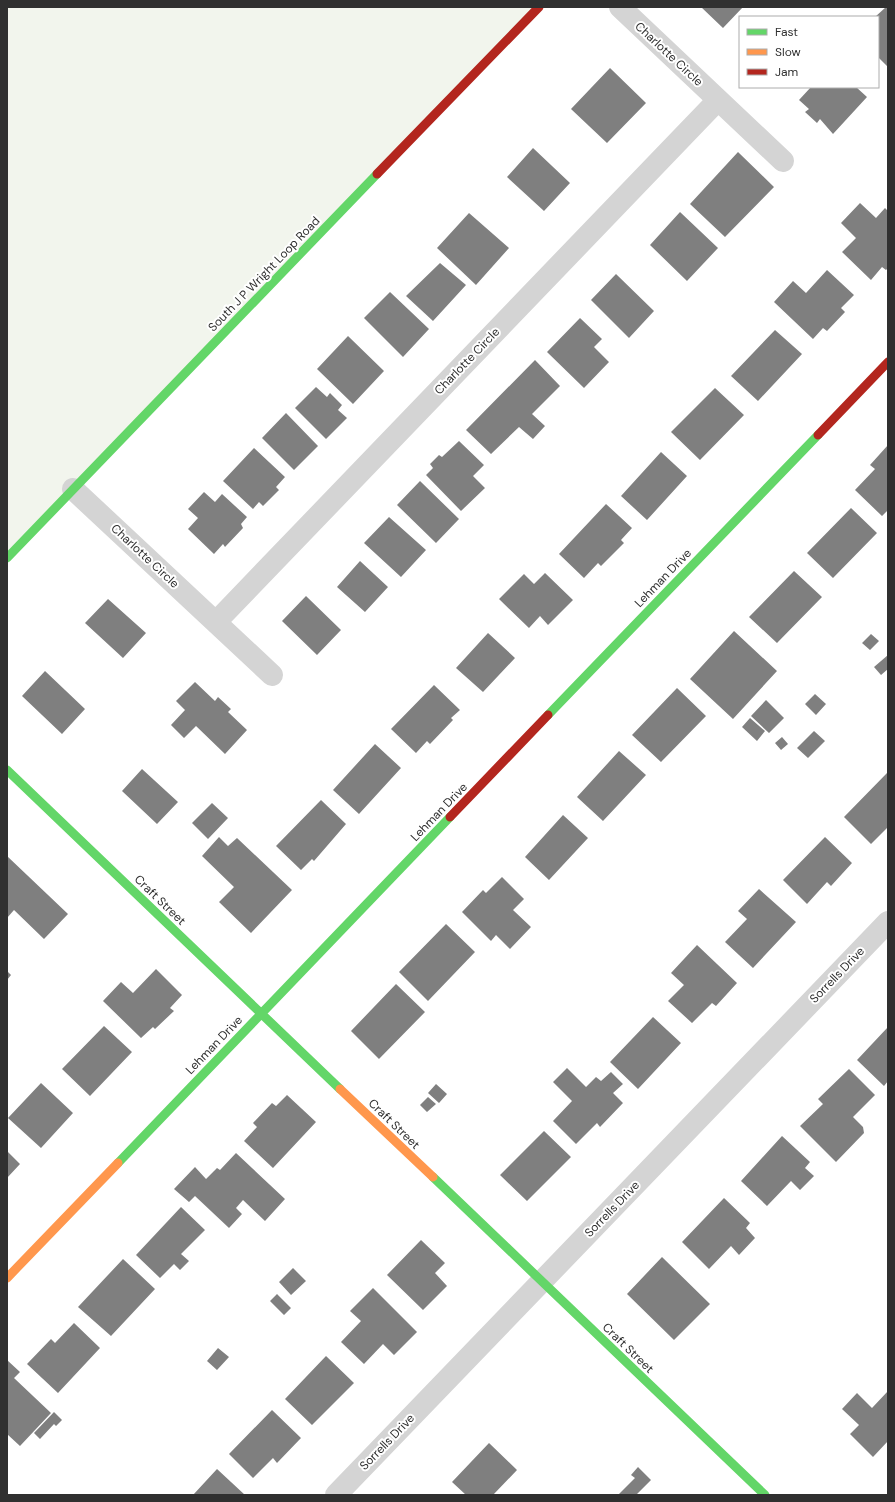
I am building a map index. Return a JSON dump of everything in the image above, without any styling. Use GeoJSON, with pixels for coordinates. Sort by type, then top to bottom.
{"type":"FeatureCollection","features":[{"type":"Feature","properties":{"kind":"street","name":"South J P Wright Loop Road"},"geometry":{"type":"LineString","coordinates":[[7,558],[539,7]]}},
{"type":"Feature","properties":{"kind":"street","name":"Charlotte Circle"},"geometry":{"type":"LineString","coordinates":[[620,7],[783,161]]}},
{"type":"Feature","properties":{"kind":"street","name":"Charlotte Circle"},"geometry":{"type":"LineString","coordinates":[[216,622],[718,100]]}},
{"type":"Feature","properties":{"kind":"street","name":"Lehman Drive"},"geometry":{"type":"LineString","coordinates":[[7,1278],[888,362]]}},
{"type":"Feature","properties":{"kind":"street","name":"Charlotte Circle"},"geometry":{"type":"LineString","coordinates":[[73,489],[272,675]]}},
{"type":"Feature","properties":{"kind":"street","name":"Craft Street"},"geometry":{"type":"LineString","coordinates":[[7,770],[765,1495]]}},
{"type":"Feature","properties":{"kind":"street","name":"Sorrells Drive"},"geometry":{"type":"LineString","coordinates":[[336,1495],[888,922]]}},
{"type":"Feature","properties":{"kind":"shaded area"},"geometry":{"type":"Polygon","coordinates":[[[7,7],[540,7],[7,564],[7,7]]]}},
{"type":"Feature","properties":{"kind":"building"},"geometry":{"type":"Polygon","coordinates":[[[701,7],[743,7],[723,28],[701,7]]]}},
{"type":"Feature","properties":{"kind":"building"},"geometry":{"type":"Polygon","coordinates":[[[886,7],[888,7],[888,67],[879,58],[879,16],[876,16],[886,7]]]}},
{"type":"Feature","properties":{"kind":"building"},"geometry":{"type":"Polygon","coordinates":[[[610,68],[646,103],[607,143],[571,109],[610,68]]]}},
{"type":"Feature","properties":{"kind":"building"},"geometry":{"type":"Polygon","coordinates":[[[810,88],[857,88],[867,97],[833,134],[820,119],[817,123],[805,112],[809,109],[799,100],[810,88]]]}},
{"type":"Feature","properties":{"kind":"building"},"geometry":{"type":"Polygon","coordinates":[[[533,148],[570,183],[544,211],[507,177],[533,148]]]}},
{"type":"Feature","properties":{"kind":"building"},"geometry":{"type":"Polygon","coordinates":[[[738,152],[774,187],[725,237],[690,204],[738,152]]]}},
{"type":"Feature","properties":{"kind":"building"},"geometry":{"type":"Polygon","coordinates":[[[860,203],[876,218],[885,208],[888,211],[888,268],[886,270],[882,267],[871,280],[842,252],[856,238],[841,223],[860,203]]]}},
{"type":"Feature","properties":{"kind":"building"},"geometry":{"type":"Polygon","coordinates":[[[680,212],[718,248],[687,281],[650,245],[680,212]]]}},
{"type":"Feature","properties":{"kind":"building"},"geometry":{"type":"Polygon","coordinates":[[[469,213],[509,248],[476,285],[437,248],[469,213]]]}},
{"type":"Feature","properties":{"kind":"building"},"geometry":{"type":"Polygon","coordinates":[[[440,263],[466,285],[433,321],[406,296],[440,263]]]}},
{"type":"Feature","properties":{"kind":"building"},"geometry":{"type":"Polygon","coordinates":[[[827,270],[854,295],[841,308],[845,312],[827,331],[823,328],[813,339],[774,302],[793,281],[806,293],[827,270]]]}},
{"type":"Feature","properties":{"kind":"building"},"geometry":{"type":"Polygon","coordinates":[[[616,274],[654,311],[629,338],[591,300],[616,274]]]}},
{"type":"Feature","properties":{"kind":"building"},"geometry":{"type":"Polygon","coordinates":[[[390,292],[429,329],[403,357],[364,318],[390,292]]]}},
{"type":"Feature","properties":{"kind":"building"},"geometry":{"type":"Polygon","coordinates":[[[580,318],[602,339],[594,347],[609,362],[584,388],[547,352],[580,318]]]}},
{"type":"Feature","properties":{"kind":"building"},"geometry":{"type":"Polygon","coordinates":[[[775,330],[802,354],[758,401],[731,376],[775,330]]]}},
{"type":"Feature","properties":{"kind":"building"},"geometry":{"type":"Polygon","coordinates":[[[348,336],[384,371],[353,404],[317,369],[348,336]]]}},
{"type":"Feature","properties":{"kind":"building"},"geometry":{"type":"Polygon","coordinates":[[[535,360],[560,386],[532,414],[545,426],[533,439],[519,427],[491,454],[466,430],[535,360]]]}},
{"type":"Feature","properties":{"kind":"building"},"geometry":{"type":"Polygon","coordinates":[[[316,387],[327,397],[330,393],[342,405],[338,410],[347,418],[326,439],[295,408],[316,387]]]}},
{"type":"Feature","properties":{"kind":"building"},"geometry":{"type":"Polygon","coordinates":[[[715,388],[744,415],[700,460],[671,432],[715,388]]]}},
{"type":"Feature","properties":{"kind":"building"},"geometry":{"type":"Polygon","coordinates":[[[286,413],[318,446],[294,470],[262,438],[286,413]]]}},
{"type":"Feature","properties":{"kind":"building"},"geometry":{"type":"Polygon","coordinates":[[[459,441],[484,465],[473,476],[485,488],[461,511],[426,475],[433,468],[430,464],[439,455],[442,457],[459,441]]]}},
{"type":"Feature","properties":{"kind":"building"},"geometry":{"type":"Polygon","coordinates":[[[888,445],[888,510],[882,516],[855,490],[875,469],[870,465],[888,445]]]}},
{"type":"Feature","properties":{"kind":"building"},"geometry":{"type":"Polygon","coordinates":[[[254,448],[285,477],[276,487],[279,490],[263,506],[259,502],[253,509],[223,481],[254,448]]]}},
{"type":"Feature","properties":{"kind":"building"},"geometry":{"type":"Polygon","coordinates":[[[661,452],[687,476],[647,520],[621,496],[661,452]]]}},
{"type":"Feature","properties":{"kind":"building"},"geometry":{"type":"Polygon","coordinates":[[[420,481],[459,519],[436,543],[397,505],[420,481]]]}},
{"type":"Feature","properties":{"kind":"building"},"geometry":{"type":"Polygon","coordinates":[[[204,492],[215,502],[222,494],[247,517],[241,524],[243,528],[225,547],[223,544],[214,554],[188,529],[198,518],[188,509],[204,492]]]}},
{"type":"Feature","properties":{"kind":"building"},"geometry":{"type":"Polygon","coordinates":[[[606,504],[632,528],[621,540],[624,543],[601,566],[598,563],[584,578],[559,554],[606,504]]]}},
{"type":"Feature","properties":{"kind":"building"},"geometry":{"type":"Polygon","coordinates":[[[851,508],[877,533],[833,578],[807,553],[851,508]]]}},
{"type":"Feature","properties":{"kind":"building"},"geometry":{"type":"Polygon","coordinates":[[[389,517],[426,550],[401,577],[364,543],[389,517]]]}},
{"type":"Feature","properties":{"kind":"building"},"geometry":{"type":"Polygon","coordinates":[[[360,561],[388,587],[365,612],[337,587],[360,561]]]}},
{"type":"Feature","properties":{"kind":"building"},"geometry":{"type":"Polygon","coordinates":[[[794,571],[822,597],[777,643],[749,617],[794,571]]]}},
{"type":"Feature","properties":{"kind":"building"},"geometry":{"type":"Polygon","coordinates":[[[545,573],[573,600],[548,625],[540,616],[529,628],[499,599],[524,574],[534,584],[545,573]]]}},
{"type":"Feature","properties":{"kind":"building"},"geometry":{"type":"Polygon","coordinates":[[[306,596],[341,630],[317,655],[282,621],[306,596]]]}},
{"type":"Feature","properties":{"kind":"building"},"geometry":{"type":"Polygon","coordinates":[[[108,599],[146,633],[123,658],[85,623],[108,599]]]}},
{"type":"Feature","properties":{"kind":"building"},"geometry":{"type":"Polygon","coordinates":[[[734,631],[777,671],[733,719],[690,679],[734,631]]]}},
{"type":"Feature","properties":{"kind":"building"},"geometry":{"type":"Polygon","coordinates":[[[488,633],[515,658],[483,692],[456,668],[488,633]]]}},
{"type":"Feature","properties":{"kind":"building"},"geometry":{"type":"Polygon","coordinates":[[[871,634],[879,641],[870,650],[862,643],[871,634]]]}},
{"type":"Feature","properties":{"kind":"building"},"geometry":{"type":"Polygon","coordinates":[[[888,655],[888,669],[881,675],[874,667],[888,655]]]}},
{"type":"Feature","properties":{"kind":"building"},"geometry":{"type":"Polygon","coordinates":[[[45,671],[85,709],[62,734],[22,696],[45,671]]]}},
{"type":"Feature","properties":{"kind":"building"},"geometry":{"type":"Polygon","coordinates":[[[195,682],[215,701],[218,697],[231,709],[228,712],[247,730],[225,754],[196,726],[184,738],[171,725],[185,710],[176,701],[195,682]]]}},
{"type":"Feature","properties":{"kind":"building"},"geometry":{"type":"Polygon","coordinates":[[[434,685],[460,710],[451,718],[453,720],[430,744],[427,741],[416,753],[391,729],[434,685]]]}},
{"type":"Feature","properties":{"kind":"building"},"geometry":{"type":"Polygon","coordinates":[[[677,688],[706,716],[661,762],[632,735],[677,688]]]}},
{"type":"Feature","properties":{"kind":"building"},"geometry":{"type":"Polygon","coordinates":[[[815,694],[826,704],[816,715],[805,704],[815,694]]]}},
{"type":"Feature","properties":{"kind":"building"},"geometry":{"type":"Polygon","coordinates":[[[766,700],[784,718],[769,733],[751,716],[766,700]]]}},
{"type":"Feature","properties":{"kind":"building"},"geometry":{"type":"Polygon","coordinates":[[[750,718],[765,731],[757,741],[742,727],[750,718]]]}},
{"type":"Feature","properties":{"kind":"building"},"geometry":{"type":"Polygon","coordinates":[[[814,731],[825,741],[808,758],[797,748],[814,731]]]}},
{"type":"Feature","properties":{"kind":"building"},"geometry":{"type":"Polygon","coordinates":[[[782,737],[788,744],[781,750],[775,743],[782,737]]]}},
{"type":"Feature","properties":{"kind":"building"},"geometry":{"type":"Polygon","coordinates":[[[375,744],[401,768],[359,814],[333,790],[375,744]]]}},
{"type":"Feature","properties":{"kind":"building"},"geometry":{"type":"Polygon","coordinates":[[[619,751],[646,775],[603,821],[577,797],[619,751]]]}},
{"type":"Feature","properties":{"kind":"building"},"geometry":{"type":"Polygon","coordinates":[[[142,769],[178,802],[157,824],[122,791],[142,769]]]}},
{"type":"Feature","properties":{"kind":"building"},"geometry":{"type":"Polygon","coordinates":[[[887,773],[888,827],[871,844],[844,817],[887,773]]]}},
{"type":"Feature","properties":{"kind":"building"},"geometry":{"type":"Polygon","coordinates":[[[321,800],[346,824],[314,861],[312,859],[301,870],[276,846],[321,800]]]}},
{"type":"Feature","properties":{"kind":"building"},"geometry":{"type":"Polygon","coordinates":[[[212,803],[228,818],[208,839],[192,823],[212,803]]]}},
{"type":"Feature","properties":{"kind":"building"},"geometry":{"type":"Polygon","coordinates":[[[563,815],[588,838],[549,880],[525,857],[563,815]]]}},
{"type":"Feature","properties":{"kind":"building"},"geometry":{"type":"Polygon","coordinates":[[[219,837],[228,846],[237,838],[292,890],[251,933],[219,902],[234,887],[202,856],[219,837]]]}},
{"type":"Feature","properties":{"kind":"building"},"geometry":{"type":"Polygon","coordinates":[[[825,837],[852,863],[831,886],[827,882],[807,904],[783,880],[825,837]]]}},
{"type":"Feature","properties":{"kind":"building"},"geometry":{"type":"Polygon","coordinates":[[[7,856],[68,914],[44,939],[14,910],[7,918],[7,856]]]}},
{"type":"Feature","properties":{"kind":"building"},"geometry":{"type":"Polygon","coordinates":[[[502,877],[524,899],[513,910],[531,927],[510,949],[496,935],[491,941],[462,912],[483,890],[486,893],[502,877]]]}},
{"type":"Feature","properties":{"kind":"building"},"geometry":{"type":"Polygon","coordinates":[[[759,889],[796,922],[753,968],[725,942],[747,919],[738,911],[759,889]]]}},
{"type":"Feature","properties":{"kind":"building"},"geometry":{"type":"Polygon","coordinates":[[[446,924],[475,952],[428,1001],[399,972],[446,924]]]}},
{"type":"Feature","properties":{"kind":"building"},"geometry":{"type":"Polygon","coordinates":[[[697,945],[737,983],[716,1006],[712,1003],[692,1023],[668,1001],[684,985],[671,973],[697,945]]]}},
{"type":"Feature","properties":{"kind":"building"},"geometry":{"type":"Polygon","coordinates":[[[156,969],[182,995],[170,1008],[174,1011],[155,1029],[153,1027],[141,1038],[103,1001],[121,982],[133,993],[156,969]]]}},
{"type":"Feature","properties":{"kind":"building"},"geometry":{"type":"Polygon","coordinates":[[[7,971],[11,975],[7,980],[7,971]]]}},
{"type":"Feature","properties":{"kind":"building"},"geometry":{"type":"Polygon","coordinates":[[[396,984],[425,1012],[379,1059],[351,1031],[396,984]]]}},
{"type":"Feature","properties":{"kind":"building"},"geometry":{"type":"Polygon","coordinates":[[[653,1017],[681,1043],[638,1089],[610,1062],[653,1017]]]}},
{"type":"Feature","properties":{"kind":"building"},"geometry":{"type":"Polygon","coordinates":[[[104,1026],[132,1052],[90,1096],[62,1069],[104,1026]]]}},
{"type":"Feature","properties":{"kind":"building"},"geometry":{"type":"Polygon","coordinates":[[[888,1027],[888,1081],[884,1086],[857,1060],[888,1027]]]}},
{"type":"Feature","properties":{"kind":"building"},"geometry":{"type":"Polygon","coordinates":[[[567,1068],[586,1087],[596,1077],[601,1081],[611,1072],[623,1084],[613,1093],[623,1103],[600,1127],[597,1123],[576,1144],[553,1121],[572,1101],[553,1082],[567,1068]]]}},
{"type":"Feature","properties":{"kind":"building"},"geometry":{"type":"Polygon","coordinates":[[[849,1069],[875,1095],[853,1117],[863,1127],[864,1133],[836,1162],[800,1126],[823,1104],[818,1099],[849,1069]]]}},
{"type":"Feature","properties":{"kind":"building"},"geometry":{"type":"Polygon","coordinates":[[[41,1083],[73,1113],[41,1148],[8,1118],[41,1083]]]}},
{"type":"Feature","properties":{"kind":"building"},"geometry":{"type":"Polygon","coordinates":[[[436,1084],[447,1094],[439,1103],[428,1093],[436,1084]]]}},
{"type":"Feature","properties":{"kind":"building"},"geometry":{"type":"Polygon","coordinates":[[[287,1095],[316,1122],[273,1168],[244,1141],[257,1127],[253,1123],[272,1103],[276,1106],[287,1095]]]}},
{"type":"Feature","properties":{"kind":"building"},"geometry":{"type":"Polygon","coordinates":[[[428,1097],[436,1104],[427,1112],[420,1105],[428,1097]]]}},
{"type":"Feature","properties":{"kind":"building"},"geometry":{"type":"Polygon","coordinates":[[[544,1131],[571,1157],[527,1201],[500,1175],[544,1131]]]}},
{"type":"Feature","properties":{"kind":"building"},"geometry":{"type":"Polygon","coordinates":[[[782,1136],[810,1162],[805,1168],[814,1176],[800,1190],[791,1181],[767,1206],[741,1181],[782,1136]]]}},
{"type":"Feature","properties":{"kind":"building"},"geometry":{"type":"Polygon","coordinates":[[[7,1151],[20,1164],[7,1178],[7,1151]]]}},
{"type":"Feature","properties":{"kind":"building"},"geometry":{"type":"Polygon","coordinates":[[[236,1153],[285,1199],[265,1221],[243,1200],[236,1208],[242,1214],[229,1228],[195,1196],[189,1202],[174,1189],[195,1167],[206,1179],[217,1168],[220,1170],[236,1153]]]}},
{"type":"Feature","properties":{"kind":"building"},"geometry":{"type":"Polygon","coordinates":[[[724,1198],[750,1223],[746,1228],[755,1238],[739,1255],[731,1246],[709,1269],[682,1242],[724,1198]]]}},
{"type":"Feature","properties":{"kind":"building"},"geometry":{"type":"Polygon","coordinates":[[[181,1207],[205,1230],[181,1254],[189,1261],[180,1270],[174,1264],[160,1278],[136,1255],[181,1207]]]}},
{"type":"Feature","properties":{"kind":"building"},"geometry":{"type":"Polygon","coordinates":[[[421,1240],[445,1263],[435,1273],[447,1286],[423,1310],[387,1275],[421,1240]]]}},
{"type":"Feature","properties":{"kind":"building"},"geometry":{"type":"Polygon","coordinates":[[[662,1257],[710,1304],[674,1340],[627,1294],[662,1257]]]}},
{"type":"Feature","properties":{"kind":"building"},"geometry":{"type":"Polygon","coordinates":[[[123,1259],[155,1289],[111,1336],[78,1307],[123,1259]]]}},
{"type":"Feature","properties":{"kind":"building"},"geometry":{"type":"Polygon","coordinates":[[[293,1268],[306,1281],[291,1295],[279,1282],[293,1268]]]}},
{"type":"Feature","properties":{"kind":"building"},"geometry":{"type":"Polygon","coordinates":[[[373,1288],[417,1332],[394,1355],[383,1344],[364,1364],[341,1342],[361,1321],[350,1311],[373,1288]]]}},
{"type":"Feature","properties":{"kind":"building"},"geometry":{"type":"Polygon","coordinates":[[[277,1294],[291,1308],[284,1315],[270,1301],[277,1294]]]}},
{"type":"Feature","properties":{"kind":"building"},"geometry":{"type":"Polygon","coordinates":[[[74,1323],[100,1348],[58,1393],[27,1364],[51,1339],[55,1343],[74,1323]]]}},
{"type":"Feature","properties":{"kind":"building"},"geometry":{"type":"Polygon","coordinates":[[[218,1348],[229,1357],[217,1370],[207,1361],[218,1348]]]}},
{"type":"Feature","properties":{"kind":"building"},"geometry":{"type":"Polygon","coordinates":[[[326,1356],[354,1383],[312,1425],[285,1399],[326,1356]]]}},
{"type":"Feature","properties":{"kind":"building"},"geometry":{"type":"Polygon","coordinates":[[[7,1360],[20,1372],[14,1378],[51,1413],[20,1446],[7,1434],[7,1360]]]}},
{"type":"Feature","properties":{"kind":"building"},"geometry":{"type":"Polygon","coordinates":[[[888,1391],[888,1441],[873,1457],[850,1434],[859,1425],[842,1409],[857,1393],[872,1408],[888,1391]]]}},
{"type":"Feature","properties":{"kind":"building"},"geometry":{"type":"Polygon","coordinates":[[[272,1410],[301,1438],[277,1463],[273,1458],[253,1478],[229,1454],[272,1410]]]}},
{"type":"Feature","properties":{"kind":"building"},"geometry":{"type":"Polygon","coordinates":[[[54,1412],[62,1420],[56,1426],[54,1424],[40,1439],[34,1433],[54,1412]]]}},
{"type":"Feature","properties":{"kind":"building"},"geometry":{"type":"Polygon","coordinates":[[[489,1443],[517,1470],[493,1495],[466,1495],[452,1482],[489,1443]]]}},
{"type":"Feature","properties":{"kind":"building"},"geometry":{"type":"Polygon","coordinates":[[[638,1467],[651,1480],[636,1495],[618,1495],[635,1478],[631,1475],[638,1467]]]}},
{"type":"Feature","properties":{"kind":"building"},"geometry":{"type":"Polygon","coordinates":[[[217,1469],[245,1495],[193,1495],[217,1469]]]}},
{"type":"Feature","properties":{"kind":"traffic: fast"},"geometry":{"type":"LineString","coordinates":[[7,558],[377,174]]}},
{"type":"Feature","properties":{"kind":"traffic: fast"},"geometry":{"type":"LineString","coordinates":[[548,715],[818,435]]}},
{"type":"Feature","properties":{"kind":"traffic: fast"},"geometry":{"type":"LineString","coordinates":[[7,770],[340,1089]]}},
{"type":"Feature","properties":{"kind":"traffic: fast"},"geometry":{"type":"LineString","coordinates":[[118,1163],[450,817]]}},
{"type":"Feature","properties":{"kind":"traffic: fast"},"geometry":{"type":"LineString","coordinates":[[433,1177],[765,1495]]}},
{"type":"Feature","properties":{"kind":"traffic: slow"},"geometry":{"type":"LineString","coordinates":[[340,1089],[433,1177]]}},
{"type":"Feature","properties":{"kind":"traffic: slow"},"geometry":{"type":"LineString","coordinates":[[7,1278],[118,1163]]}},
{"type":"Feature","properties":{"kind":"traffic: jam"},"geometry":{"type":"LineString","coordinates":[[377,174],[539,7]]}},
{"type":"Feature","properties":{"kind":"traffic: jam"},"geometry":{"type":"LineString","coordinates":[[818,435],[888,362]]}},
{"type":"Feature","properties":{"kind":"traffic: jam"},"geometry":{"type":"LineString","coordinates":[[450,817],[548,715]]}}]}
